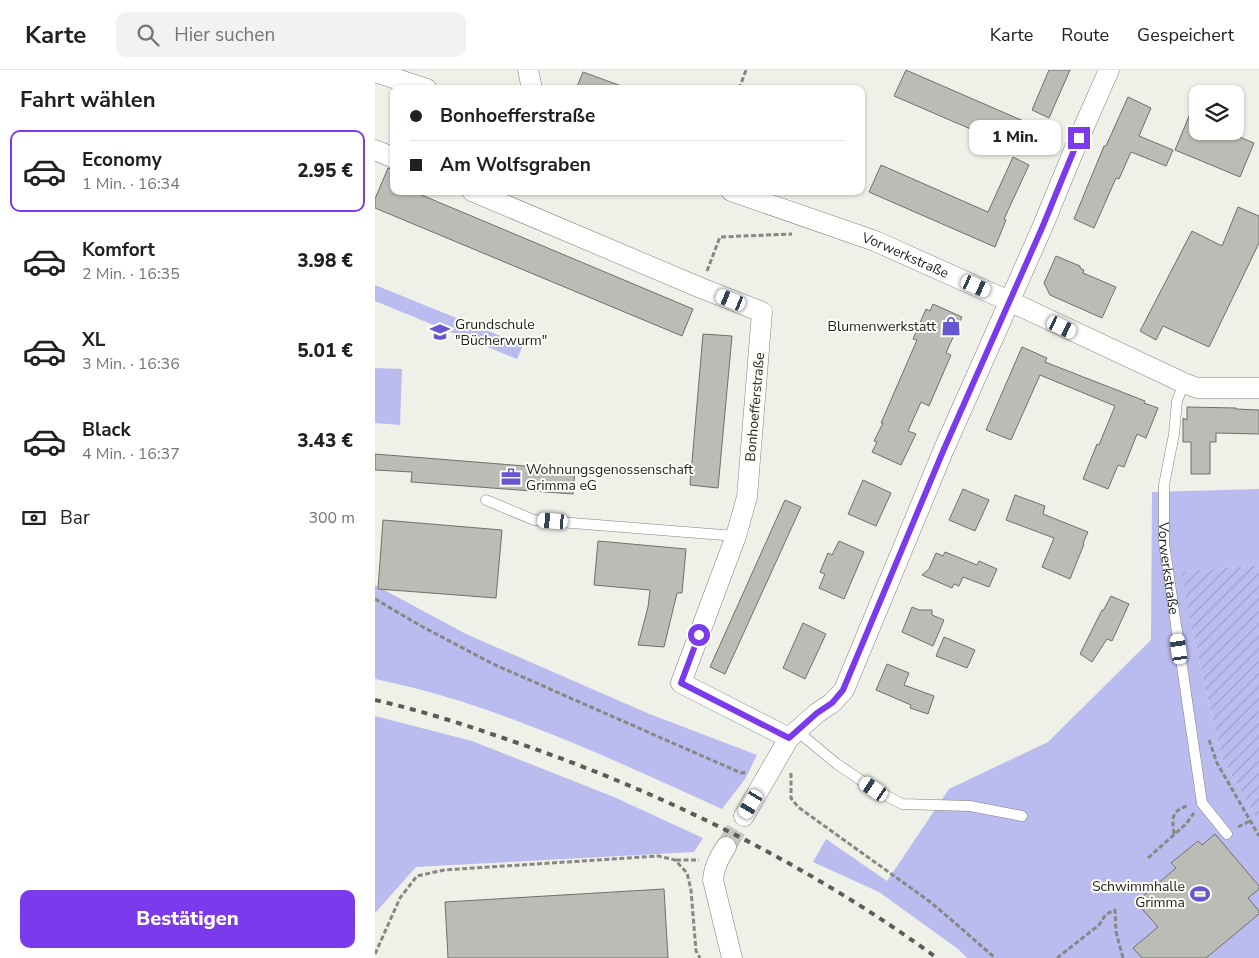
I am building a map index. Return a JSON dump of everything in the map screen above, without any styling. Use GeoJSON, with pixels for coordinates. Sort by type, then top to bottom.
{"type":"FeatureCollection","features":[{"type":"Feature","properties":{"kind":"street"},"geometry":{"type":"LineString","coordinates":[[528,70],[531,85]]}},
{"type":"Feature","properties":{"kind":"street"},"geometry":{"type":"LineString","coordinates":[[744,816],[793,734],[817,713],[832,703],[843,690],[944,449],[1109,70]]}},
{"type":"Feature","properties":{"kind":"street"},"geometry":{"type":"LineString","coordinates":[[375,72],[415,85]]}},
{"type":"Feature","properties":{"kind":"street"},"geometry":{"type":"LineString","coordinates":[[375,150],[390,156]]}},
{"type":"Feature","properties":{"kind":"street","name":"Bonhoefferstraße"},"geometry":{"type":"LineString","coordinates":[[481,195],[762,312],[747,498],[736,536],[681,683],[793,734]]}},
{"type":"Feature","properties":{"kind":"street","name":"Vorwerkstraße"},"geometry":{"type":"LineString","coordinates":[[743,195],[875,241],[1009,301],[1183,383],[1197,388],[1259,388]]}},
{"type":"Feature","properties":{"kind":"street"},"geometry":{"type":"LineString","coordinates":[[726,847],[713,871],[713,880],[732,958]]}},
{"type":"Feature","properties":{"kind":"lane","name":"Vorwerkstraße"},"geometry":{"type":"LineString","coordinates":[[1183,383],[1177,401],[1174,434],[1164,485],[1164,543],[1202,803],[1227,834]]}},
{"type":"Feature","properties":{"kind":"lane"},"geometry":{"type":"LineString","coordinates":[[486,500],[534,520],[736,536]]}},
{"type":"Feature","properties":{"kind":"lane"},"geometry":{"type":"LineString","coordinates":[[793,734],[874,789],[901,804],[970,806],[1022,816]]}},
{"type":"Feature","properties":{"kind":"path"},"geometry":{"type":"LineString","coordinates":[[740,85],[745,70]]}},
{"type":"Feature","properties":{"kind":"path"},"geometry":{"type":"LineString","coordinates":[[701,288],[720,237],[798,234]]}},
{"type":"Feature","properties":{"kind":"path"},"geometry":{"type":"LineString","coordinates":[[375,599],[493,664],[741,773],[753,772],[776,761],[788,767],[791,775],[791,798],[798,808],[929,901],[995,958]]}},
{"type":"Feature","properties":{"kind":"path"},"geometry":{"type":"LineString","coordinates":[[1207,736],[1217,763],[1259,836]]}},
{"type":"Feature","properties":{"kind":"path"},"geometry":{"type":"LineString","coordinates":[[1174,835],[1172,820],[1174,813],[1180,808],[1202,799]]}},
{"type":"Feature","properties":{"kind":"path"},"geometry":{"type":"LineString","coordinates":[[1148,858],[1186,824]]}},
{"type":"Feature","properties":{"kind":"path"},"geometry":{"type":"LineString","coordinates":[[375,954],[400,898],[417,876],[444,870],[657,856],[675,860],[687,873],[691,890],[696,951],[700,958]]}},
{"type":"Feature","properties":{"kind":"path"},"geometry":{"type":"LineString","coordinates":[[1057,958],[1099,925],[1106,914],[1115,910],[1116,932],[1123,958]]}},
{"type":"Feature","properties":{"kind":"shaded area"},"geometry":{"type":"Polygon","coordinates":[[[375,285],[523,345],[517,359],[375,301],[375,285]]]}},
{"type":"Feature","properties":{"kind":"shaded area"},"geometry":{"type":"Polygon","coordinates":[[[375,368],[402,369],[400,425],[375,423],[375,368]]]}},
{"type":"Feature","properties":{"kind":"shaded area"},"geometry":{"type":"Polygon","coordinates":[[[1259,489],[1259,565],[1185,572],[1193,635],[1222,758],[1259,823],[1259,958],[967,958],[958,949],[879,892],[813,862],[826,839],[887,881],[949,789],[1048,742],[1151,640],[1152,492],[1259,489]]]}},
{"type":"Feature","properties":{"kind":"shaded area"},"geometry":{"type":"Polygon","coordinates":[[[1259,565],[1259,823],[1222,758],[1193,635],[1182,572],[1259,565]]]}},
{"type":"Feature","properties":{"kind":"shaded area"},"geometry":{"type":"Polygon","coordinates":[[[375,585],[466,634],[647,713],[757,755],[745,779],[722,809],[595,752],[508,717],[420,689],[375,679],[375,585]]]}},
{"type":"Feature","properties":{"kind":"shaded area"},"geometry":{"type":"Polygon","coordinates":[[[375,716],[472,741],[614,797],[703,838],[694,852],[416,867],[375,913],[375,716]]]}},
{"type":"Feature","properties":{"kind":"building"},"geometry":{"type":"Polygon","coordinates":[[[906,70],[1028,123],[1017,149],[894,96],[906,70]]]}},
{"type":"Feature","properties":{"kind":"building"},"geometry":{"type":"Polygon","coordinates":[[[1049,70],[1070,70],[1049,118],[1032,110],[1049,70]]]}},
{"type":"Feature","properties":{"kind":"building"},"geometry":{"type":"Polygon","coordinates":[[[583,72],[619,85],[578,85],[583,72]]]}},
{"type":"Feature","properties":{"kind":"building"},"geometry":{"type":"Polygon","coordinates":[[[1128,97],[1151,108],[1139,136],[1173,150],[1166,166],[1131,152],[1119,179],[1116,178],[1094,228],[1074,219],[1104,146],[1106,146],[1128,97]]]}},
{"type":"Feature","properties":{"kind":"building"},"geometry":{"type":"Polygon","coordinates":[[[1189,116],[1189,140],[1244,139],[1254,143],[1240,177],[1175,150],[1189,116]]]}},
{"type":"Feature","properties":{"kind":"building"},"geometry":{"type":"Polygon","coordinates":[[[1013,157],[1029,165],[1004,219],[1006,220],[995,247],[869,192],[881,165],[988,212],[1013,157]]]}},
{"type":"Feature","properties":{"kind":"building"},"geometry":{"type":"Polygon","coordinates":[[[388,168],[390,169],[390,195],[422,195],[693,309],[682,336],[375,208],[375,199],[388,168]]]}},
{"type":"Feature","properties":{"kind":"building"},"geometry":{"type":"Polygon","coordinates":[[[1238,207],[1259,216],[1259,243],[1209,347],[1163,326],[1156,340],[1140,331],[1192,231],[1222,246],[1238,207]]]}},
{"type":"Feature","properties":{"kind":"building"},"geometry":{"type":"Polygon","coordinates":[[[1056,256],[1080,266],[1084,270],[1083,273],[1116,287],[1102,318],[1050,295],[1044,283],[1056,256]]]}},
{"type":"Feature","properties":{"kind":"building"},"geometry":{"type":"Polygon","coordinates":[[[933,304],[962,317],[946,353],[951,355],[929,406],[921,402],[908,431],[916,434],[901,465],[872,452],[877,442],[874,441],[917,340],[913,339],[926,309],[930,311],[933,304]]]}},
{"type":"Feature","properties":{"kind":"building"},"geometry":{"type":"Polygon","coordinates":[[[703,334],[732,336],[718,488],[690,485],[703,334]]]}},
{"type":"Feature","properties":{"kind":"building"},"geometry":{"type":"Polygon","coordinates":[[[1022,347],[1047,358],[1045,362],[1145,401],[1144,403],[1158,408],[1146,438],[1137,434],[1124,467],[1118,465],[1108,489],[1083,479],[1115,406],[1040,375],[1011,440],[986,430],[1022,347]]]}},
{"type":"Feature","properties":{"kind":"building"},"geometry":{"type":"Polygon","coordinates":[[[1187,407],[1259,410],[1259,434],[1216,433],[1216,442],[1210,442],[1210,474],[1191,474],[1191,442],[1183,442],[1183,418],[1187,420],[1187,407]]]}},
{"type":"Feature","properties":{"kind":"building","name":"Wohnungsgenossenschaft Grimma eG"},"geometry":{"type":"Polygon","coordinates":[[[375,454],[575,470],[573,494],[411,482],[412,472],[375,470],[375,454]]]}},
{"type":"Feature","properties":{"kind":"building"},"geometry":{"type":"Polygon","coordinates":[[[863,480],[891,493],[876,526],[848,514],[863,480]]]}},
{"type":"Feature","properties":{"kind":"building"},"geometry":{"type":"Polygon","coordinates":[[[963,489],[989,500],[975,531],[949,520],[963,489]]]}},
{"type":"Feature","properties":{"kind":"building"},"geometry":{"type":"Polygon","coordinates":[[[1015,495],[1045,506],[1043,514],[1088,532],[1070,579],[1042,567],[1054,538],[1006,520],[1015,495]]]}},
{"type":"Feature","properties":{"kind":"building"},"geometry":{"type":"Polygon","coordinates":[[[785,500],[801,507],[725,674],[710,667],[785,500]]]}},
{"type":"Feature","properties":{"kind":"building"},"geometry":{"type":"Polygon","coordinates":[[[383,520],[502,530],[496,598],[378,589],[383,520]]]}},
{"type":"Feature","properties":{"kind":"building"},"geometry":{"type":"Polygon","coordinates":[[[598,541],[686,549],[682,593],[677,593],[664,647],[638,645],[648,607],[650,590],[594,585],[598,541]]]}},
{"type":"Feature","properties":{"kind":"building"},"geometry":{"type":"Polygon","coordinates":[[[839,541],[864,552],[844,599],[819,588],[825,574],[820,572],[828,553],[832,555],[839,541]]]}},
{"type":"Feature","properties":{"kind":"building"},"geometry":{"type":"Polygon","coordinates":[[[945,552],[977,565],[979,561],[997,569],[989,587],[963,577],[959,586],[954,584],[952,588],[922,575],[929,569],[936,553],[943,556],[945,552]]]}},
{"type":"Feature","properties":{"kind":"building"},"geometry":{"type":"Polygon","coordinates":[[[1111,596],[1129,604],[1112,641],[1107,639],[1092,662],[1080,654],[1111,596]]]}},
{"type":"Feature","properties":{"kind":"building"},"geometry":{"type":"Polygon","coordinates":[[[912,607],[919,610],[932,610],[932,615],[944,620],[933,646],[902,632],[912,607]]]}},
{"type":"Feature","properties":{"kind":"building"},"geometry":{"type":"Polygon","coordinates":[[[803,623],[826,634],[805,679],[783,668],[803,623]]]}},
{"type":"Feature","properties":{"kind":"building"},"geometry":{"type":"Polygon","coordinates":[[[944,637],[975,650],[967,668],[936,656],[944,637]]]}},
{"type":"Feature","properties":{"kind":"building"},"geometry":{"type":"Polygon","coordinates":[[[887,664],[909,673],[904,685],[934,696],[928,714],[910,708],[911,705],[876,690],[887,664]]]}},
{"type":"Feature","properties":{"kind":"building","name":"Schwimmhalle Grimma"},"geometry":{"type":"Polygon","coordinates":[[[1215,834],[1259,886],[1259,889],[1248,898],[1259,911],[1259,914],[1206,958],[1142,958],[1133,948],[1158,927],[1136,902],[1176,868],[1171,863],[1198,841],[1202,845],[1215,834]]]}},
{"type":"Feature","properties":{"kind":"building"},"geometry":{"type":"Polygon","coordinates":[[[664,889],[668,958],[448,958],[445,902],[664,889]]]}},
{"type":"Feature","properties":{"kind":"tunnel"},"geometry":{"type":"LineString","coordinates":[[726,847],[744,816]]}},
{"type":"Feature","properties":{"kind":"railway"},"geometry":{"type":"LineString","coordinates":[[375,700],[441,718],[563,759],[675,806],[784,860],[887,923],[937,958]]}},
{"type":"Feature","properties":{"kind":"place","name":"Blumenwerkstatt"},"geometry":{"type":"Point","coordinates":[951,326]}},
{"type":"Feature","properties":{"kind":"place","name":"Grundschule \"Bücherwurm\""},"geometry":{"type":"Point","coordinates":[440,332]}},
{"type":"Feature","properties":{"kind":"place","name":"Wohnungsgenossenschaft Grimma eG"},"geometry":{"type":"Point","coordinates":[511,477]}},
{"type":"Feature","properties":{"kind":"place","name":"Schwimmhalle Grimma"},"geometry":{"type":"Point","coordinates":[1200,894]}},
{"type":"Feature","properties":{"kind":"route"},"geometry":{"type":"LineString","coordinates":[[699,635],[681,683],[789,738],[817,713],[832,703],[843,690],[944,449],[1042,228],[1079,138]]}}]}
